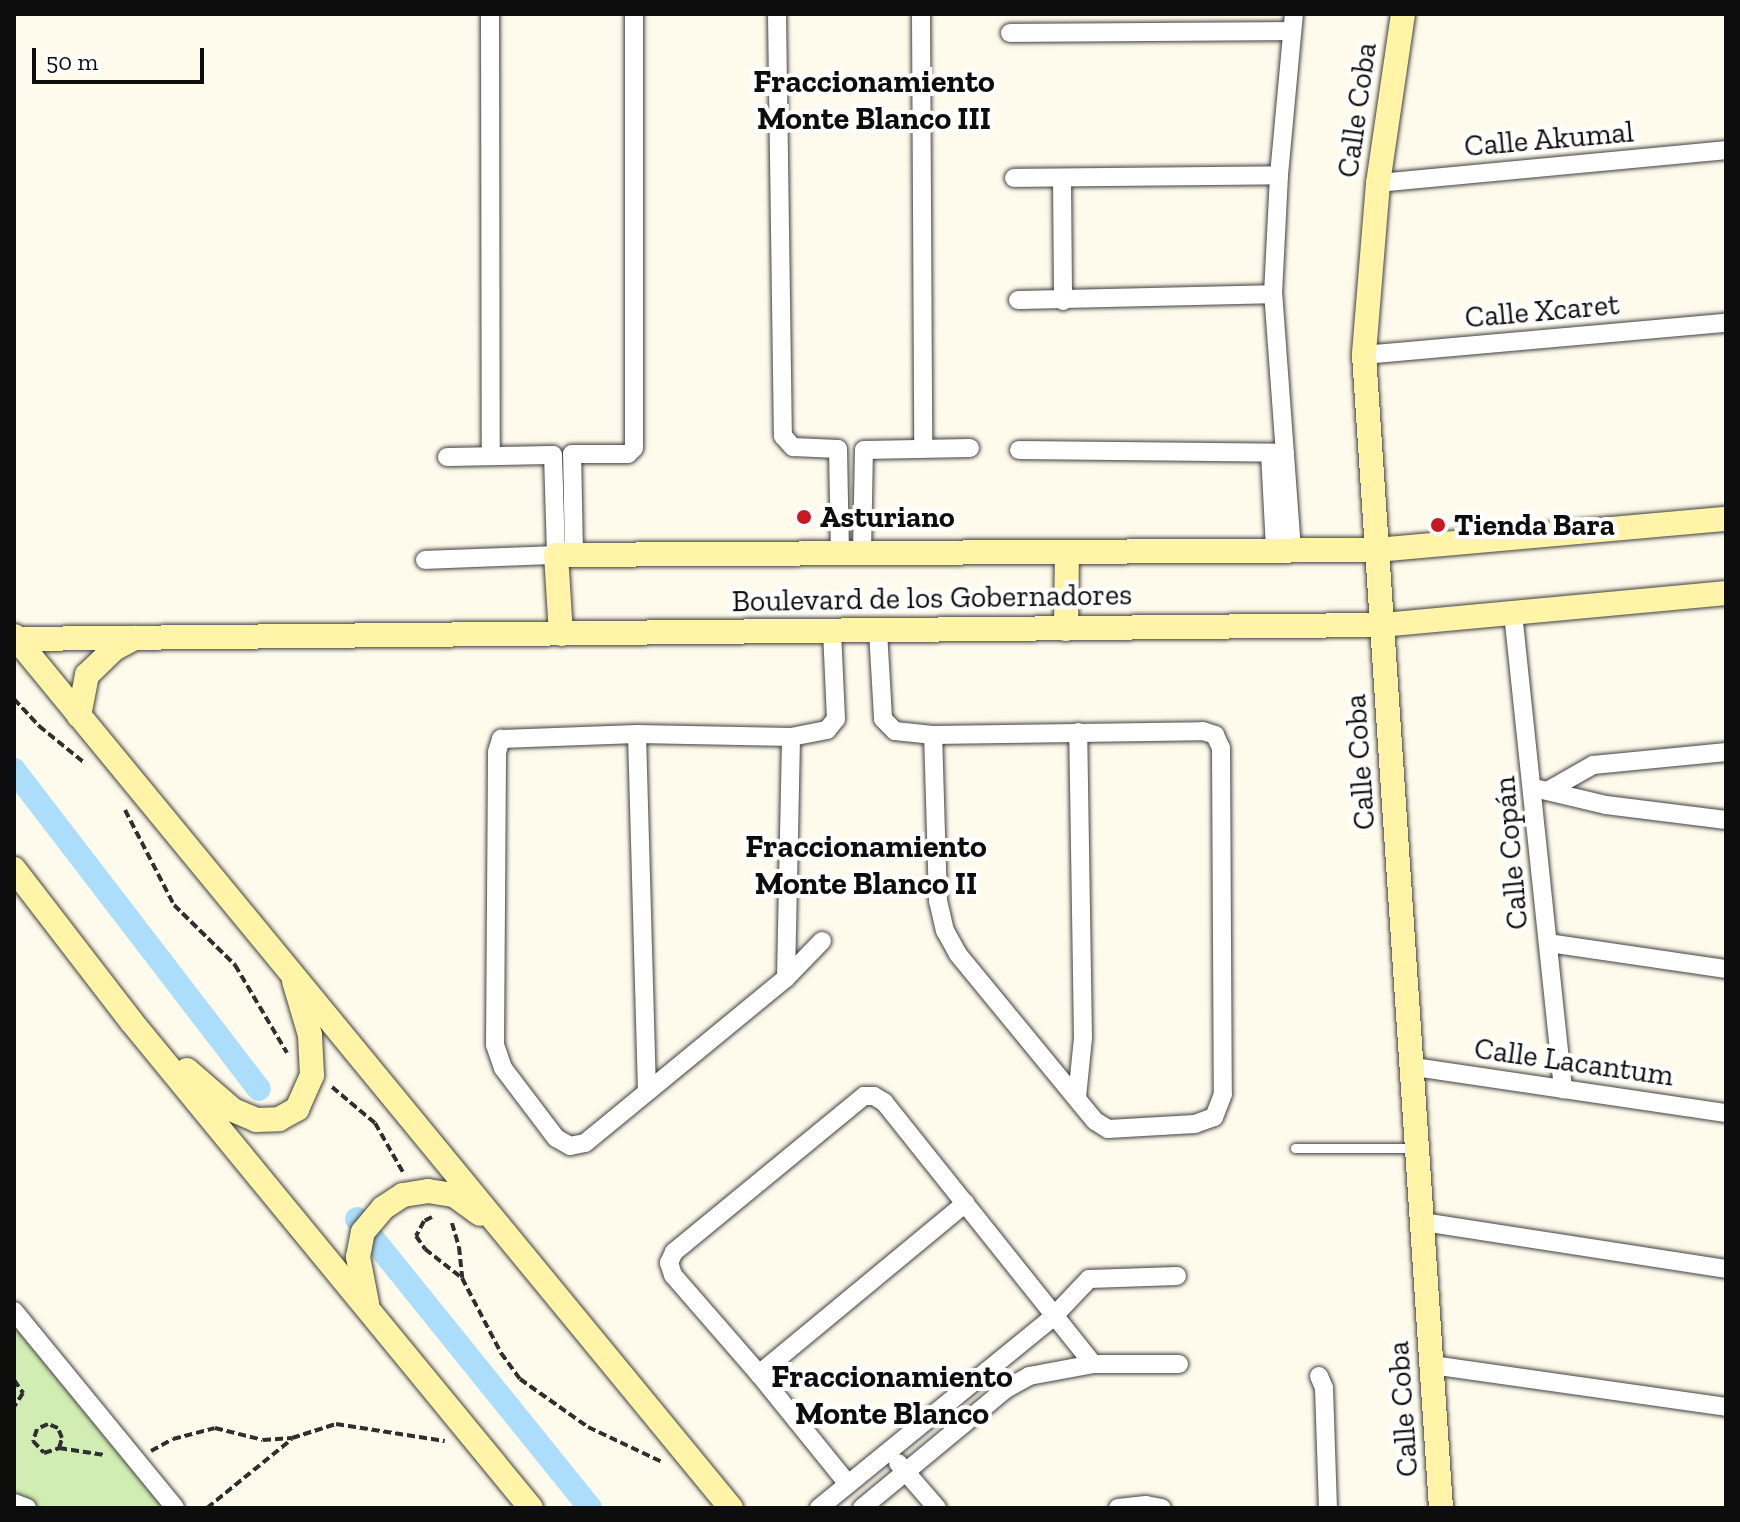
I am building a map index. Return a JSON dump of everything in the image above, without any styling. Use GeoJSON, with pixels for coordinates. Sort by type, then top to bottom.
{"type":"FeatureCollection","features":[{"type":"Feature","properties":{"kind":"main road","name":"Calle Coba"},"geometry":{"type":"LineString","coordinates":[[1403,14],[1378,183],[1364,355],[1432,1365],[1446,1507]]}},
{"type":"Feature","properties":{"kind":"main road","name":"Boulevard de los Gobernadores"},"geometry":{"type":"LineString","coordinates":[[565,555],[1377,550],[1726,519]]}},
{"type":"Feature","properties":{"kind":"main road"},"geometry":{"type":"LineString","coordinates":[[1066,629],[1067,552]]}},
{"type":"Feature","properties":{"kind":"main road"},"geometry":{"type":"LineString","coordinates":[[561,634],[565,555]]}},
{"type":"Feature","properties":{"kind":"main road","name":"Boulevard de los Gobernadores"},"geometry":{"type":"LineString","coordinates":[[15,637],[1382,625],[1726,593]]}},
{"type":"Feature","properties":{"kind":"main road"},"geometry":{"type":"LineString","coordinates":[[15,637],[731,1508]]}},
{"type":"Feature","properties":{"kind":"main road"},"geometry":{"type":"LineString","coordinates":[[79,716],[87,675],[114,649],[137,637]]}},
{"type":"Feature","properties":{"kind":"main road"},"geometry":{"type":"LineString","coordinates":[[14,869],[131,1021],[531,1508]]}},
{"type":"Feature","properties":{"kind":"main road"},"geometry":{"type":"LineString","coordinates":[[131,1021],[233,1110],[256,1120],[279,1119],[297,1109],[312,1075],[310,1035],[291,970]]}},
{"type":"Feature","properties":{"kind":"main road"},"geometry":{"type":"LineString","coordinates":[[368,1307],[358,1257],[363,1232],[383,1208],[403,1195],[428,1191],[454,1195],[508,1234]]}},
{"type":"Feature","properties":{"kind":"street"},"geometry":{"type":"LineString","coordinates":[[490,14],[491,456]]}},
{"type":"Feature","properties":{"kind":"street"},"geometry":{"type":"LineString","coordinates":[[565,555],[572,454],[628,454],[634,448],[634,14]]}},
{"type":"Feature","properties":{"kind":"street"},"geometry":{"type":"LineString","coordinates":[[777,14],[783,436],[793,447],[838,449],[851,553]]}},
{"type":"Feature","properties":{"kind":"street"},"geometry":{"type":"LineString","coordinates":[[921,14],[923,446]]}},
{"type":"Feature","properties":{"kind":"street"},"geometry":{"type":"LineString","coordinates":[[1010,33],[1293,23],[1279,175],[1273,294],[1277,453],[1284,550]]}},
{"type":"Feature","properties":{"kind":"street","name":"Calle Akumal"},"geometry":{"type":"LineString","coordinates":[[1378,183],[1726,150]]}},
{"type":"Feature","properties":{"kind":"street"},"geometry":{"type":"LineString","coordinates":[[1014,178],[1279,175]]}},
{"type":"Feature","properties":{"kind":"street"},"geometry":{"type":"LineString","coordinates":[[1062,179],[1063,301]]}},
{"type":"Feature","properties":{"kind":"street"},"geometry":{"type":"LineString","coordinates":[[1018,300],[1273,294]]}},
{"type":"Feature","properties":{"kind":"street","name":"Calle Xcaret"},"geometry":{"type":"LineString","coordinates":[[1364,355],[1726,323]]}},
{"type":"Feature","properties":{"kind":"street"},"geometry":{"type":"LineString","coordinates":[[851,553],[864,450],[923,446],[970,448]]}},
{"type":"Feature","properties":{"kind":"street"},"geometry":{"type":"LineString","coordinates":[[1019,450],[1277,453]]}},
{"type":"Feature","properties":{"kind":"street"},"geometry":{"type":"LineString","coordinates":[[447,457],[553,455],[565,555]]}},
{"type":"Feature","properties":{"kind":"street","name":"Boulevard de los Gobernadores"},"geometry":{"type":"LineString","coordinates":[[425,560],[565,555]]}},
{"type":"Feature","properties":{"kind":"street","name":"Calle Copán"},"geometry":{"type":"LineString","coordinates":[[1513,613],[1542,789],[1548,943],[1563,1089]]}},
{"type":"Feature","properties":{"kind":"street"},"geometry":{"type":"LineString","coordinates":[[822,941],[786,978],[585,1143],[570,1146],[556,1138],[503,1068],[495,1045],[497,752],[501,739],[637,734],[791,737],[827,730],[836,719],[832,631]]}},
{"type":"Feature","properties":{"kind":"street"},"geometry":{"type":"LineString","coordinates":[[878,631],[883,719],[895,731],[933,735],[1203,731],[1215,735],[1221,748],[1223,1094],[1214,1117],[1206,1122],[1108,1129],[1095,1121],[958,954],[945,931],[938,901],[933,735]]}},
{"type":"Feature","properties":{"kind":"street"},"geometry":{"type":"LineString","coordinates":[[1077,1097],[1083,1038],[1078,732]]}},
{"type":"Feature","properties":{"kind":"street"},"geometry":{"type":"LineString","coordinates":[[637,734],[647,1090]]}},
{"type":"Feature","properties":{"kind":"street"},"geometry":{"type":"LineString","coordinates":[[786,978],[791,737]]}},
{"type":"Feature","properties":{"kind":"street"},"geometry":{"type":"LineString","coordinates":[[1542,789],[1593,765],[1726,752]]}},
{"type":"Feature","properties":{"kind":"street"},"geometry":{"type":"LineString","coordinates":[[1542,789],[1606,805],[1726,820]]}},
{"type":"Feature","properties":{"kind":"street"},"geometry":{"type":"LineString","coordinates":[[1548,943],[1726,969]]}},
{"type":"Feature","properties":{"kind":"street","name":"Calle Lacantum"},"geometry":{"type":"LineString","coordinates":[[1414,1067],[1726,1113]]}},
{"type":"Feature","properties":{"kind":"street"},"geometry":{"type":"LineString","coordinates":[[848,1484],[673,1275],[669,1263],[674,1252],[864,1096],[874,1096],[884,1102],[1093,1364]]}},
{"type":"Feature","properties":{"kind":"street"},"geometry":{"type":"LineString","coordinates":[[759,1374],[966,1203]]}},
{"type":"Feature","properties":{"kind":"street"},"geometry":{"type":"LineString","coordinates":[[1423,1222],[1726,1269]]}},
{"type":"Feature","properties":{"kind":"street"},"geometry":{"type":"LineString","coordinates":[[819,1508],[1054,1316],[1089,1279],[1177,1276]]}},
{"type":"Feature","properties":{"kind":"street"},"geometry":{"type":"LineString","coordinates":[[14,1311],[175,1508]]}},
{"type":"Feature","properties":{"kind":"street"},"geometry":{"type":"LineString","coordinates":[[862,1508],[1006,1389],[1029,1376],[1093,1364],[1179,1364]]}},
{"type":"Feature","properties":{"kind":"street"},"geometry":{"type":"LineString","coordinates":[[1432,1365],[1726,1407]]}},
{"type":"Feature","properties":{"kind":"street"},"geometry":{"type":"LineString","coordinates":[[1319,1376],[1324,1388],[1328,1508]]}},
{"type":"Feature","properties":{"kind":"street"},"geometry":{"type":"LineString","coordinates":[[888,1452],[937,1508]]}},
{"type":"Feature","properties":{"kind":"street"},"geometry":{"type":"LineString","coordinates":[[14,1503],[27,1508]]}},
{"type":"Feature","properties":{"kind":"street"},"geometry":{"type":"LineString","coordinates":[[1118,1508],[1146,1505],[1162,1508]]}},
{"type":"Feature","properties":{"kind":"lane"},"geometry":{"type":"LineString","coordinates":[[1295,1148],[1419,1148]]}},
{"type":"Feature","properties":{"kind":"path"},"geometry":{"type":"LineString","coordinates":[[14,699],[39,726],[96,774]]}},
{"type":"Feature","properties":{"kind":"path"},"geometry":{"type":"LineString","coordinates":[[123,807],[174,905],[235,965],[288,1055],[358,1106],[375,1123],[414,1194]]}},
{"type":"Feature","properties":{"kind":"path"},"geometry":{"type":"LineString","coordinates":[[437,1216],[424,1221],[416,1236],[425,1249],[462,1278]]}},
{"type":"Feature","properties":{"kind":"path"},"geometry":{"type":"LineString","coordinates":[[445,1220],[453,1224],[462,1278],[501,1353],[520,1379],[588,1427],[671,1467]]}},
{"type":"Feature","properties":{"kind":"path"},"geometry":{"type":"LineString","coordinates":[[14,1380],[23,1393],[14,1407]]}},
{"type":"Feature","properties":{"kind":"path"},"geometry":{"type":"LineString","coordinates":[[59,1448],[62,1438],[58,1428],[48,1424],[37,1429],[33,1441],[39,1451],[49,1454],[59,1448],[136,1459],[173,1439],[215,1428],[263,1440],[292,1438],[336,1424],[483,1447]]}},
{"type":"Feature","properties":{"kind":"path"},"geometry":{"type":"LineString","coordinates":[[207,1508],[292,1438]]}},
{"type":"Feature","properties":{"kind":"green space"},"geometry":{"type":"Polygon","coordinates":[[[14,1311],[175,1508],[27,1508],[14,1503],[14,1311]]]}},
{"type":"Feature","properties":{"kind":"waterway"},"geometry":{"type":"LineString","coordinates":[[14,770],[259,1089]]}},
{"type":"Feature","properties":{"kind":"waterway"},"geometry":{"type":"LineString","coordinates":[[357,1219],[590,1508]]}},
{"type":"Feature","properties":{"kind":"place","name":"Asturiano"},"geometry":{"type":"Point","coordinates":[804,517]}},
{"type":"Feature","properties":{"kind":"place","name":"Tienda Bara"},"geometry":{"type":"Point","coordinates":[1438,525]}},
{"type":"Feature","properties":{"kind":"district","name":"Fraccionamiento Monte Blanco III"},"geometry":{"type":"Point","coordinates":[874,100]}},
{"type":"Feature","properties":{"kind":"district","name":"Fraccionamiento Monte Blanco II"},"geometry":{"type":"Point","coordinates":[866,866]}},
{"type":"Feature","properties":{"kind":"district","name":"Fraccionamiento Monte Blanco"},"geometry":{"type":"Point","coordinates":[892,1396]}}]}
